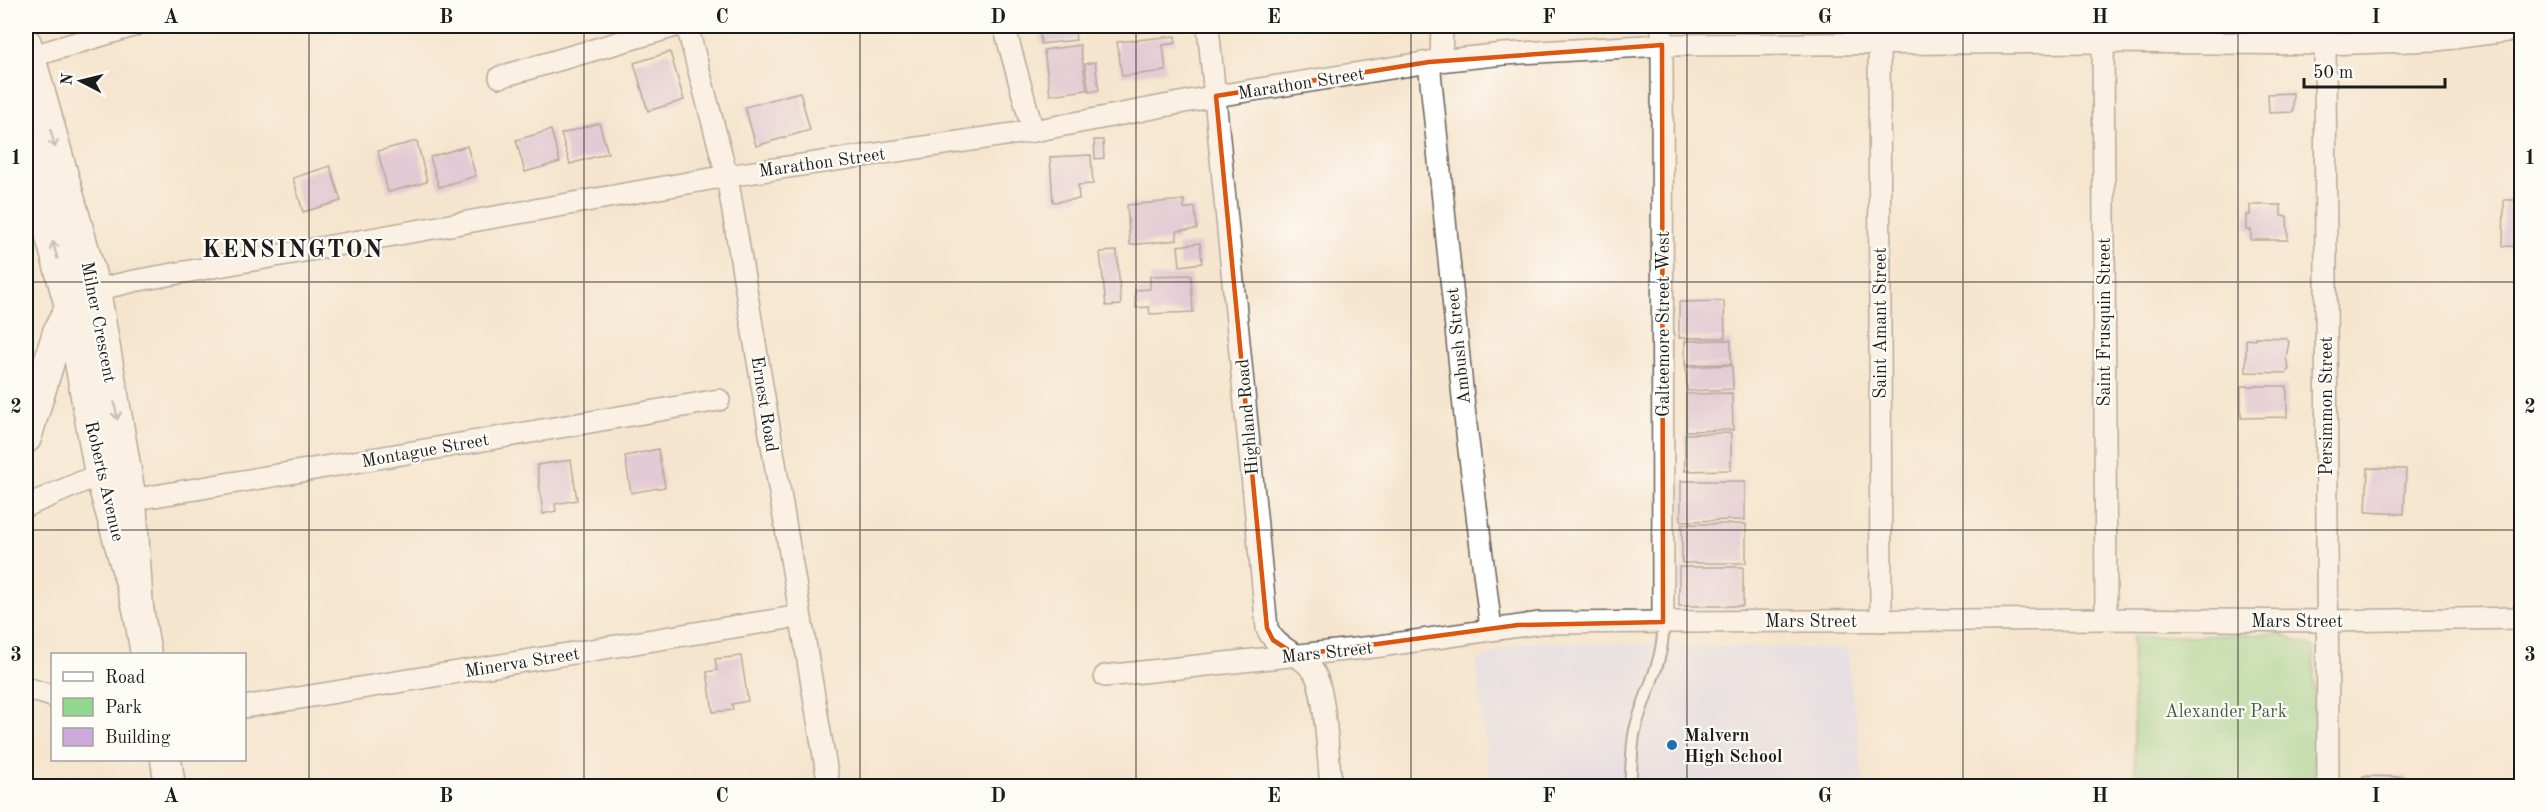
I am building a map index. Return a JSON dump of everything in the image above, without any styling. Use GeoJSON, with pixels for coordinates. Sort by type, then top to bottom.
{"type":"FeatureCollection","features":[{"type":"Feature","properties":{"kind":"main road","name":"Milner Crescent"},"geometry":{"type":"LineString","coordinates":[[27,52],[95,290],[131,500],[138,608]]}},
{"type":"Feature","properties":{"kind":"main road","name":"Milner Crescent"},"geometry":{"type":"LineString","coordinates":[[26,146],[70,306]]}},
{"type":"Feature","properties":{"kind":"main road"},"geometry":{"type":"LineString","coordinates":[[26,438],[58,332],[70,306],[95,290]]}},
{"type":"Feature","properties":{"kind":"main road","name":"Roberts Avenue"},"geometry":{"type":"LineString","coordinates":[[70,306],[100,474],[138,608],[146,653]]}},
{"type":"Feature","properties":{"kind":"main road"},"geometry":{"type":"LineString","coordinates":[[166,761],[170,786]]}},
{"type":"Feature","properties":{"kind":"street"},"geometry":{"type":"LineString","coordinates":[[27,52],[133,26]]}},
{"type":"Feature","properties":{"kind":"street"},"geometry":{"type":"LineString","coordinates":[[500,77],[676,26]]}},
{"type":"Feature","properties":{"kind":"street","name":"Ernest Road"},"geometry":{"type":"LineString","coordinates":[[687,26],[727,176],[829,786]]}},
{"type":"Feature","properties":{"kind":"street"},"geometry":{"type":"LineString","coordinates":[[1004,26],[1033,131]]}},
{"type":"Feature","properties":{"kind":"street","name":"Highland Road"},"geometry":{"type":"LineString","coordinates":[[1208,26],[1267,628],[1274,640],[1296,655],[1313,671],[1319,686],[1331,786]]}},
{"type":"Feature","properties":{"kind":"street","name":"Ambush Street"},"geometry":{"type":"LineString","coordinates":[[1442,26],[1435,62],[1465,417],[1491,629]]}},
{"type":"Feature","properties":{"kind":"street","name":"Marathon Street"},"geometry":{"type":"LineString","coordinates":[[95,290],[134,281],[727,176],[1033,131],[1216,96],[1435,62],[1662,35],[2326,35],[2437,40],[2522,29]]}},
{"type":"Feature","properties":{"kind":"street","name":"Saint Amant Street"},"geometry":{"type":"LineString","coordinates":[[1880,34],[1881,621]]}},
{"type":"Feature","properties":{"kind":"street","name":"Saint Frusquin Street"},"geometry":{"type":"LineString","coordinates":[[2103,34],[2106,619]]}},
{"type":"Feature","properties":{"kind":"street","name":"Galteemore Street West"},"geometry":{"type":"LineString","coordinates":[[1662,35],[1663,622]]}},
{"type":"Feature","properties":{"kind":"street","name":"Persimmon Street"},"geometry":{"type":"LineString","coordinates":[[2326,35],[2328,786]]}},
{"type":"Feature","properties":{"kind":"street","name":"Montague Street"},"geometry":{"type":"LineString","coordinates":[[131,500],[719,400]]}},
{"type":"Feature","properties":{"kind":"street"},"geometry":{"type":"LineString","coordinates":[[26,506],[100,474]]}},
{"type":"Feature","properties":{"kind":"street","name":"Minerva Street"},"geometry":{"type":"LineString","coordinates":[[246,707],[800,616]]}},
{"type":"Feature","properties":{"kind":"street","name":"Mars Street"},"geometry":{"type":"LineString","coordinates":[[1105,676],[1415,641],[1540,623],[2106,619],[2327,621],[2522,618]]}},
{"type":"Feature","properties":{"kind":"street"},"geometry":{"type":"LineString","coordinates":[[26,688],[51,696]]}},
{"type":"Feature","properties":{"kind":"lane"},"geometry":{"type":"LineString","coordinates":[[1630,786],[1636,730],[1659,662],[1664,641],[1663,622]]}},
{"type":"Feature","properties":{"kind":"highlighted area"},"geometry":{"type":"Polygon","coordinates":[[[1662,45],[1663,622],[1518,625],[1296,655],[1273,640],[1267,628],[1216,96],[1429,62],[1662,45]]]}},
{"type":"Feature","properties":{"kind":"shaded area","name":"Malvern High School"},"geometry":{"type":"Polygon","coordinates":[[[1523,642],[1847,649],[1864,786],[1490,786],[1476,660],[1523,642]]]}},
{"type":"Feature","properties":{"kind":"green space"},"geometry":{"type":"Polygon","coordinates":[[[26,240],[36,275],[26,317],[26,240]]]}},
{"type":"Feature","properties":{"kind":"green space","name":"Alexander Park"},"geometry":{"type":"Polygon","coordinates":[[[2282,634],[2314,648],[2314,786],[2135,786],[2132,637],[2282,634]]]}},
{"type":"Feature","properties":{"kind":"building"},"geometry":{"type":"Polygon","coordinates":[[[1039,26],[1074,26],[1076,40],[1041,44],[1039,26]]]}},
{"type":"Feature","properties":{"kind":"building"},"geometry":{"type":"Polygon","coordinates":[[[1132,26],[1169,26],[1169,27],[1133,32],[1132,26]]]}},
{"type":"Feature","properties":{"kind":"building"},"geometry":{"type":"Polygon","coordinates":[[[1175,36],[1176,43],[1163,45],[1166,71],[1122,76],[1117,42],[1175,36]]]}},
{"type":"Feature","properties":{"kind":"building"},"geometry":{"type":"Polygon","coordinates":[[[1080,45],[1087,90],[1050,95],[1044,50],[1080,45]]]}},
{"type":"Feature","properties":{"kind":"building"},"geometry":{"type":"Polygon","coordinates":[[[670,52],[684,100],[648,111],[634,63],[670,52]]]}},
{"type":"Feature","properties":{"kind":"building"},"geometry":{"type":"Polygon","coordinates":[[[1095,62],[1099,90],[1089,92],[1085,64],[1095,62]]]}},
{"type":"Feature","properties":{"kind":"building"},"geometry":{"type":"Polygon","coordinates":[[[800,92],[810,130],[756,146],[745,107],[800,92]]]}},
{"type":"Feature","properties":{"kind":"building"},"geometry":{"type":"Polygon","coordinates":[[[2293,93],[2293,112],[2269,113],[2268,94],[2293,93]]]}},
{"type":"Feature","properties":{"kind":"building"},"geometry":{"type":"Polygon","coordinates":[[[599,123],[608,153],[570,164],[561,134],[599,123]]]}},
{"type":"Feature","properties":{"kind":"building"},"geometry":{"type":"Polygon","coordinates":[[[551,130],[560,162],[525,172],[516,140],[551,130]]]}},
{"type":"Feature","properties":{"kind":"building"},"geometry":{"type":"Polygon","coordinates":[[[1094,140],[1103,140],[1104,158],[1095,159],[1094,140]]]}},
{"type":"Feature","properties":{"kind":"building"},"geometry":{"type":"Polygon","coordinates":[[[417,141],[427,182],[388,192],[378,151],[417,141]]]}},
{"type":"Feature","properties":{"kind":"building"},"geometry":{"type":"Polygon","coordinates":[[[467,146],[476,176],[439,187],[430,157],[467,146]]]}},
{"type":"Feature","properties":{"kind":"building"},"geometry":{"type":"Polygon","coordinates":[[[1091,155],[1093,184],[1078,185],[1079,199],[1053,202],[1050,157],[1091,155]]]}},
{"type":"Feature","properties":{"kind":"building"},"geometry":{"type":"Polygon","coordinates":[[[330,166],[341,201],[303,212],[293,178],[330,166]]]}},
{"type":"Feature","properties":{"kind":"building"},"geometry":{"type":"Polygon","coordinates":[[[1184,200],[1184,209],[1195,207],[1197,229],[1177,231],[1177,240],[1130,245],[1127,205],[1184,200]]]}},
{"type":"Feature","properties":{"kind":"building"},"geometry":{"type":"Polygon","coordinates":[[[2504,200],[2522,200],[2522,247],[2503,246],[2504,200]]]}},
{"type":"Feature","properties":{"kind":"building"},"geometry":{"type":"Polygon","coordinates":[[[2250,205],[2281,205],[2281,216],[2287,216],[2288,240],[2251,240],[2251,230],[2246,230],[2246,215],[2250,215],[2250,205]]]}},
{"type":"Feature","properties":{"kind":"building"},"geometry":{"type":"Polygon","coordinates":[[[1200,243],[1202,263],[1180,266],[1178,246],[1200,243]]]}},
{"type":"Feature","properties":{"kind":"building"},"geometry":{"type":"Polygon","coordinates":[[[1117,251],[1121,305],[1106,306],[1100,252],[1117,251]]]}},
{"type":"Feature","properties":{"kind":"building"},"geometry":{"type":"Polygon","coordinates":[[[1191,275],[1193,312],[1150,314],[1149,307],[1136,308],[1135,290],[1150,289],[1150,276],[1191,275]]]}},
{"type":"Feature","properties":{"kind":"building"},"geometry":{"type":"Polygon","coordinates":[[[1724,301],[1725,338],[1679,338],[1679,302],[1724,301]]]}},
{"type":"Feature","properties":{"kind":"building"},"geometry":{"type":"Polygon","coordinates":[[[2255,337],[2286,338],[2289,342],[2286,358],[2289,369],[2286,373],[2246,372],[2246,339],[2255,340],[2255,337]]]}},
{"type":"Feature","properties":{"kind":"building"},"geometry":{"type":"Polygon","coordinates":[[[1731,340],[1731,364],[1685,365],[1685,341],[1731,340]]]}},
{"type":"Feature","properties":{"kind":"building"},"geometry":{"type":"Polygon","coordinates":[[[1732,365],[1733,389],[1687,391],[1686,367],[1732,365]]]}},
{"type":"Feature","properties":{"kind":"building"},"geometry":{"type":"Polygon","coordinates":[[[2241,386],[2287,386],[2287,417],[2241,418],[2241,386]]]}},
{"type":"Feature","properties":{"kind":"building"},"geometry":{"type":"Polygon","coordinates":[[[1732,393],[1733,430],[1686,431],[1686,394],[1732,393]]]}},
{"type":"Feature","properties":{"kind":"building"},"geometry":{"type":"Polygon","coordinates":[[[1731,433],[1731,470],[1685,471],[1685,434],[1731,433]]]}},
{"type":"Feature","properties":{"kind":"building"},"geometry":{"type":"Polygon","coordinates":[[[658,449],[665,487],[631,493],[625,456],[658,449]]]}},
{"type":"Feature","properties":{"kind":"building"},"geometry":{"type":"Polygon","coordinates":[[[571,460],[577,500],[555,504],[556,511],[543,514],[537,465],[571,460]]]}},
{"type":"Feature","properties":{"kind":"building"},"geometry":{"type":"Polygon","coordinates":[[[2368,468],[2406,469],[2404,514],[2366,512],[2368,468]]]}},
{"type":"Feature","properties":{"kind":"building"},"geometry":{"type":"Polygon","coordinates":[[[1681,481],[1745,481],[1745,520],[1681,521],[1681,481]]]}},
{"type":"Feature","properties":{"kind":"building"},"geometry":{"type":"Polygon","coordinates":[[[1682,524],[1746,524],[1746,563],[1682,563],[1682,524]]]}},
{"type":"Feature","properties":{"kind":"building"},"geometry":{"type":"Polygon","coordinates":[[[1679,567],[1743,567],[1743,606],[1679,606],[1679,567]]]}},
{"type":"Feature","properties":{"kind":"building"},"geometry":{"type":"Polygon","coordinates":[[[741,656],[748,701],[732,704],[733,710],[713,712],[707,672],[717,670],[715,659],[741,656]]]}},
{"type":"Feature","properties":{"kind":"building"},"geometry":{"type":"Polygon","coordinates":[[[2363,776],[2407,777],[2407,786],[2363,786],[2363,776]]]}},
{"type":"Feature","properties":{"kind":"place","name":"Malvern High School"},"geometry":{"type":"Point","coordinates":[1672,745]}},
{"type":"Feature","properties":{"kind":"district","name":"KENSINGTON"},"geometry":{"type":"Point","coordinates":[293,249]}}]}
